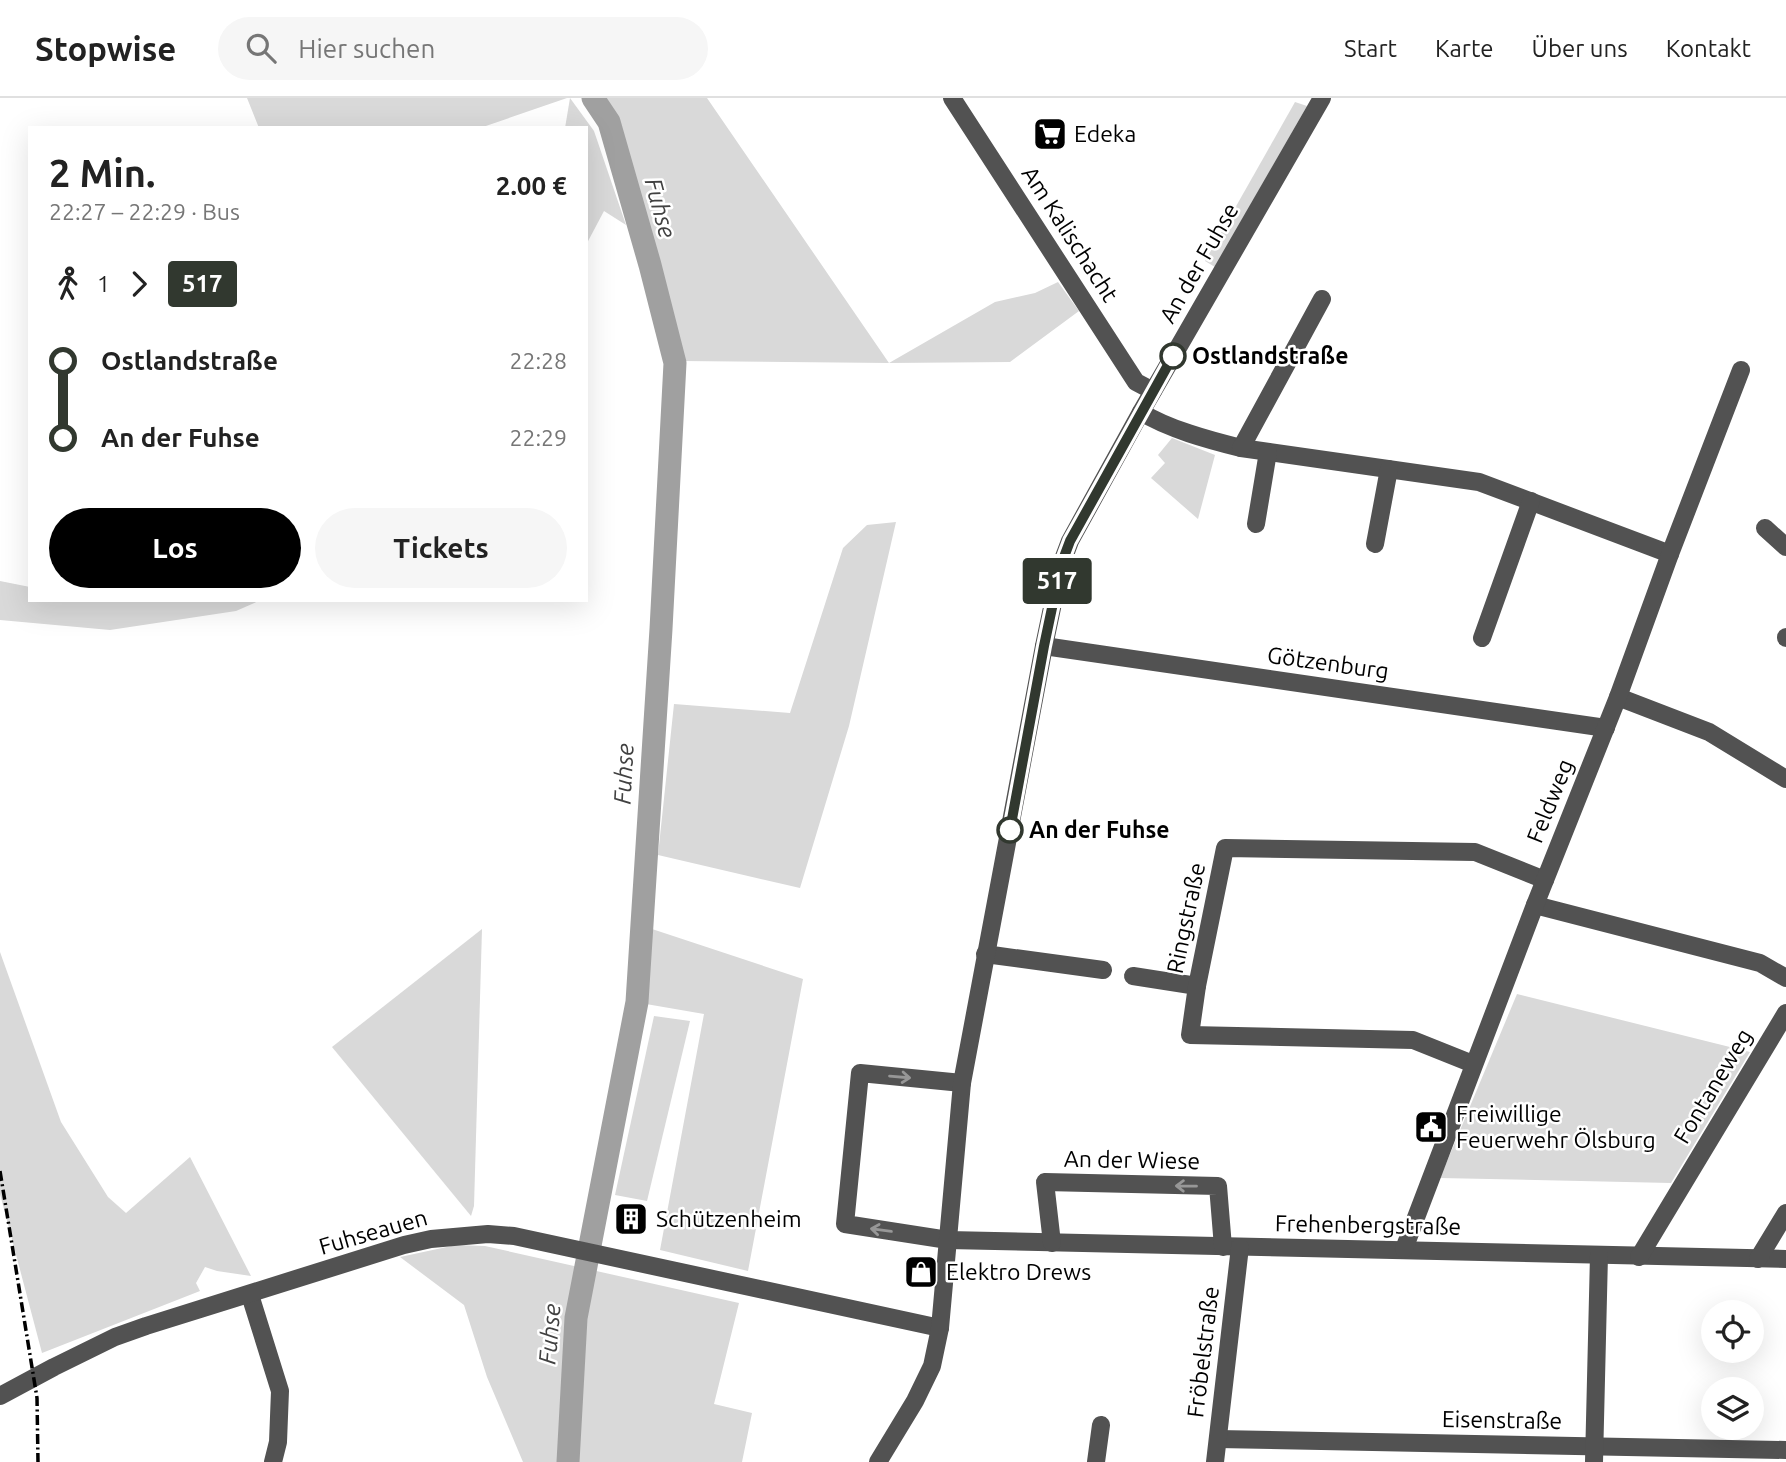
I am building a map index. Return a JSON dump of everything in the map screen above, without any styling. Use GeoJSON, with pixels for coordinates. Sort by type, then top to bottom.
{"type":"FeatureCollection","features":[{"type":"Feature","properties":{"kind":"street","name":"Am Kalischacht"},"geometry":{"type":"LineString","coordinates":[[952,98],[1136,382],[1153,391]]}},
{"type":"Feature","properties":{"kind":"street","name":"An der Fuhse"},"geometry":{"type":"LineString","coordinates":[[878,1462],[915,1401],[932,1366],[940,1328],[962,1083],[1061,565],[1070,541],[1141,412],[1322,98]]}},
{"type":"Feature","properties":{"kind":"street"},"geometry":{"type":"LineString","coordinates":[[1241,449],[1322,299]]}},
{"type":"Feature","properties":{"kind":"street","name":"Feldweg"},"geometry":{"type":"LineString","coordinates":[[1404,1249],[1473,1064],[1618,697],[1741,370]]}},
{"type":"Feature","properties":{"kind":"street"},"geometry":{"type":"LineString","coordinates":[[1141,412],[1201,437],[1241,449],[1479,482],[1670,554]]}},
{"type":"Feature","properties":{"kind":"street"},"geometry":{"type":"LineString","coordinates":[[1256,524],[1268,452]]}},
{"type":"Feature","properties":{"kind":"street"},"geometry":{"type":"LineString","coordinates":[[1375,544],[1389,469]]}},
{"type":"Feature","properties":{"kind":"street"},"geometry":{"type":"LineString","coordinates":[[1482,638],[1531,501]]}},
{"type":"Feature","properties":{"kind":"street"},"geometry":{"type":"LineString","coordinates":[[1765,528],[1786,547]]}},
{"type":"Feature","properties":{"kind":"street"},"geometry":{"type":"LineString","coordinates":[[1786,554],[1786,560]]}},
{"type":"Feature","properties":{"kind":"street","name":"Götzenburg"},"geometry":{"type":"LineString","coordinates":[[1044,646],[1606,728]]}},
{"type":"Feature","properties":{"kind":"street"},"geometry":{"type":"LineString","coordinates":[[1618,697],[1709,732],[1786,779]]}},
{"type":"Feature","properties":{"kind":"street","name":"Ringstraße"},"geometry":{"type":"LineString","coordinates":[[1473,1064],[1413,1040],[1190,1035],[1197,986],[1225,848],[1475,852],[1545,880]]}},
{"type":"Feature","properties":{"kind":"street"},"geometry":{"type":"LineString","coordinates":[[1535,905],[1760,962],[1786,978]]}},
{"type":"Feature","properties":{"kind":"street"},"geometry":{"type":"LineString","coordinates":[[985,954],[1103,970]]}},
{"type":"Feature","properties":{"kind":"street"},"geometry":{"type":"LineString","coordinates":[[1133,976],[1197,986]]}},
{"type":"Feature","properties":{"kind":"street","name":"Fontaneweg"},"geometry":{"type":"LineString","coordinates":[[1639,1257],[1786,1013]]}},
{"type":"Feature","properties":{"kind":"street","name":"Frehenbergstraße"},"geometry":{"type":"LineString","coordinates":[[962,1083],[860,1073],[845,1224],[948,1240],[1786,1259]]}},
{"type":"Feature","properties":{"kind":"street","name":"An der Wiese"},"geometry":{"type":"LineString","coordinates":[[1052,1243],[1045,1182],[1218,1186],[1231,1247]]}},
{"type":"Feature","properties":{"kind":"street"},"geometry":{"type":"LineString","coordinates":[[1758,1258],[1786,1213]]}},
{"type":"Feature","properties":{"kind":"street","name":"Fuhseauen"},"geometry":{"type":"LineString","coordinates":[[0,1396],[54,1367],[146,1326],[404,1245],[460,1236],[514,1236],[940,1328]]}},
{"type":"Feature","properties":{"kind":"street","name":"Fröbelstraße"},"geometry":{"type":"LineString","coordinates":[[1215,1462],[1231,1247]]}},
{"type":"Feature","properties":{"kind":"street"},"geometry":{"type":"LineString","coordinates":[[1595,1454],[1599,1255]]}},
{"type":"Feature","properties":{"kind":"street"},"geometry":{"type":"LineString","coordinates":[[250,1295],[280,1391],[278,1441],[273,1462]]}},
{"type":"Feature","properties":{"kind":"street"},"geometry":{"type":"LineString","coordinates":[[1096,1462],[1101,1425]]}},
{"type":"Feature","properties":{"kind":"street","name":"Eisenstraße"},"geometry":{"type":"LineString","coordinates":[[1217,1439],[1595,1454],[1786,1450]]}},
{"type":"Feature","properties":{"kind":"shaded area"},"geometry":{"type":"Polygon","coordinates":[[[247,98],[567,98],[486,126],[258,126],[247,98]]]}},
{"type":"Feature","properties":{"kind":"shaded area"},"geometry":{"type":"Polygon","coordinates":[[[570,98],[594,131],[626,225],[604,211],[588,241],[588,126],[565,126],[570,98]]]}},
{"type":"Feature","properties":{"kind":"shaded area"},"geometry":{"type":"Polygon","coordinates":[[[599,98],[707,98],[889,363],[681,361],[613,121],[599,98]]]}},
{"type":"Feature","properties":{"kind":"shaded area"},"geometry":{"type":"Polygon","coordinates":[[[1295,102],[1307,106],[1215,267],[1205,261],[1295,102]]]}},
{"type":"Feature","properties":{"kind":"shaded area"},"geometry":{"type":"Polygon","coordinates":[[[1058,282],[1079,311],[1010,362],[889,363],[995,302],[1035,293],[1058,282]]]}},
{"type":"Feature","properties":{"kind":"shaded area"},"geometry":{"type":"Polygon","coordinates":[[[1172,438],[1215,455],[1198,519],[1151,478],[1165,463],[1158,455],[1172,438]]]}},
{"type":"Feature","properties":{"kind":"shaded area"},"geometry":{"type":"Polygon","coordinates":[[[896,522],[849,726],[800,888],[658,855],[674,704],[790,713],[843,548],[867,525],[896,522]]]}},
{"type":"Feature","properties":{"kind":"shaded area"},"geometry":{"type":"Polygon","coordinates":[[[0,581],[28,587],[28,602],[256,602],[236,611],[110,630],[0,620],[0,581]]]}},
{"type":"Feature","properties":{"kind":"shaded area"},"geometry":{"type":"Polygon","coordinates":[[[482,929],[474,1206],[471,1216],[332,1047],[482,929]]]}},
{"type":"Feature","properties":{"kind":"shaded area"},"geometry":{"type":"Polygon","coordinates":[[[652,929],[803,979],[748,1271],[660,1250],[704,1014],[646,1004],[652,929]]]}},
{"type":"Feature","properties":{"kind":"shaded area"},"geometry":{"type":"Polygon","coordinates":[[[0,952],[61,1122],[108,1197],[126,1213],[190,1157],[251,1276],[205,1267],[196,1283],[200,1291],[42,1353],[0,1194],[0,952]]]}},
{"type":"Feature","properties":{"kind":"shaded area"},"geometry":{"type":"Polygon","coordinates":[[[1517,994],[1750,1052],[1671,1183],[1440,1178],[1517,994]]]}},
{"type":"Feature","properties":{"kind":"shaded area"},"geometry":{"type":"Polygon","coordinates":[[[654,1016],[690,1021],[647,1201],[615,1195],[654,1016]]]}},
{"type":"Feature","properties":{"kind":"shaded area"},"geometry":{"type":"Polygon","coordinates":[[[456,1245],[485,1246],[739,1303],[714,1404],[752,1413],[742,1462],[523,1462],[487,1377],[464,1305],[400,1257],[456,1245]]]}},
{"type":"Feature","properties":{"kind":"waterway","name":"Fuhse"},"geometry":{"type":"LineString","coordinates":[[568,1462],[576,1318],[637,1002],[675,363],[609,122],[593,98]]}},
{"type":"Feature","properties":{"kind":"railway"},"geometry":{"type":"LineString","coordinates":[[0,1171],[37,1398],[38,1462]]}},
{"type":"Feature","properties":{"kind":"bus line","name":"517"},"geometry":{"type":"LineString","coordinates":[[1010,830],[1061,565],[1070,541],[1173,356]]}},
{"type":"Feature","properties":{"kind":"place","name":"Edeka"},"geometry":{"type":"Point","coordinates":[1050,134]}},
{"type":"Feature","properties":{"kind":"place","name":"Ostlandstraße"},"geometry":{"type":"Point","coordinates":[1173,356]}},
{"type":"Feature","properties":{"kind":"place","name":"An der Fuhse"},"geometry":{"type":"Point","coordinates":[1010,830]}},
{"type":"Feature","properties":{"kind":"place","name":"Freiwillige Feuerwehr Ölsburg"},"geometry":{"type":"Point","coordinates":[1431,1127]}},
{"type":"Feature","properties":{"kind":"place","name":"Schützenheim"},"geometry":{"type":"Point","coordinates":[631,1219]}},
{"type":"Feature","properties":{"kind":"place","name":"Elektro Drews"},"geometry":{"type":"Point","coordinates":[921,1272]}}]}
